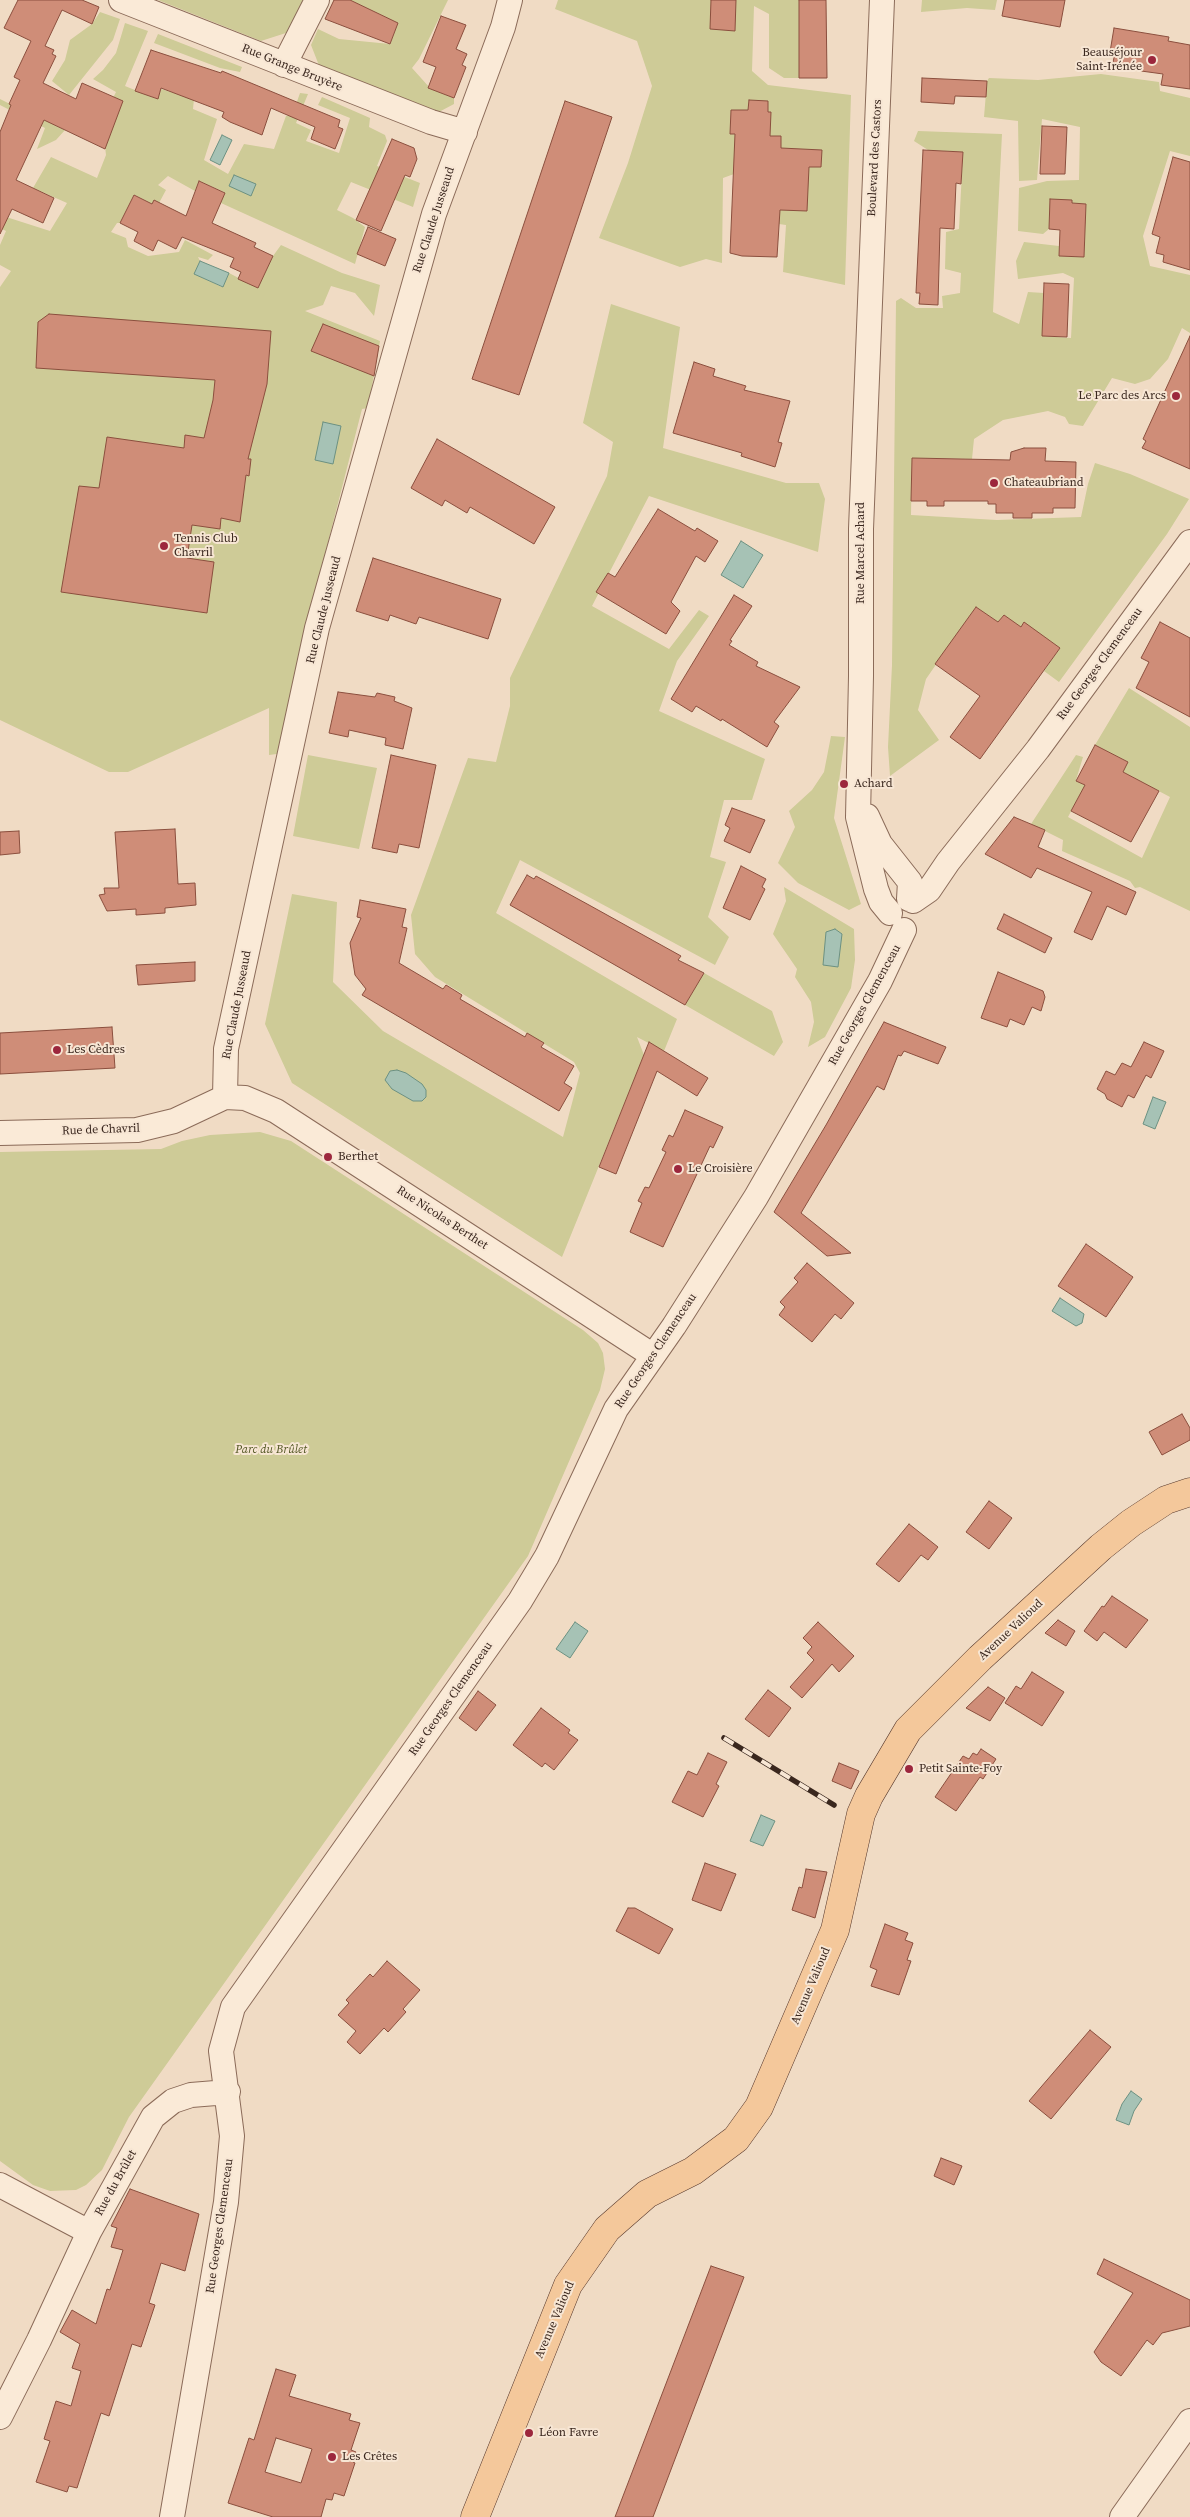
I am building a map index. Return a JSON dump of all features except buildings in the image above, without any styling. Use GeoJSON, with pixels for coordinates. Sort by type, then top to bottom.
{"type":"FeatureCollection","features":[{"type":"Feature","properties":{"kind":"main road","name":"Avenue Valioud"},"geometry":{"type":"LineString","coordinates":[[475,2517],[568,2285],[607,2229],[647,2194],[693,2171],[736,2139],[760,2107],[835,1930],[861,1814],[869,1796],[908,1730],[980,1658],[1130,1522],[1159,1505],[1190,1492]]}},
{"type":"Feature","properties":{"kind":"street","name":"Rue Grange Bruyère"},"geometry":{"type":"LineString","coordinates":[[121,0],[431,122],[465,132]]}},
{"type":"Feature","properties":{"kind":"street"},"geometry":{"type":"LineString","coordinates":[[284,65],[317,0]]}},
{"type":"Feature","properties":{"kind":"street","name":"Rue Claude Jusseaud"},"geometry":{"type":"LineString","coordinates":[[225,1097],[226,1049],[317,628],[434,214],[503,27],[510,0]]}},
{"type":"Feature","properties":{"kind":"street","name":"Boulevard des Castors"},"geometry":{"type":"LineString","coordinates":[[868,316],[882,0]]}},
{"type":"Feature","properties":{"kind":"street","name":"Rue Marcel Achard"},"geometry":{"type":"LineString","coordinates":[[860,790],[866,813],[880,844],[910,882],[911,900],[920,908],[921,917],[917,926],[897,922],[881,902],[865,850],[858,817],[860,790],[861,529],[868,316]]}},
{"type":"Feature","properties":{"kind":"street","name":"Rue Georges Clemenceau"},"geometry":{"type":"LineString","coordinates":[[911,900],[929,890],[948,862],[1038,749],[1190,542]]}},
{"type":"Feature","properties":{"kind":"street","name":"Rue Georges Clemenceau"},"geometry":{"type":"LineString","coordinates":[[172,2517],[226,2202],[232,2136],[228,2092],[221,2051],[233,2008],[520,1601],[547,1556],[616,1409],[674,1326],[756,1197],[880,981],[897,922]]}},
{"type":"Feature","properties":{"kind":"street","name":"Rue de Chavril"},"geometry":{"type":"LineString","coordinates":[[0,1133],[154,1128],[174,1121],[225,1097]]}},
{"type":"Feature","properties":{"kind":"street","name":"Rue Nicolas Berthet"},"geometry":{"type":"LineString","coordinates":[[225,1097],[245,1098],[276,1111],[652,1355]]}},
{"type":"Feature","properties":{"kind":"street","name":"Rue du Brûlet"},"geometry":{"type":"LineString","coordinates":[[89,2232],[153,2117],[173,2101],[191,2095],[228,2092]]}},
{"type":"Feature","properties":{"kind":"street"},"geometry":{"type":"LineString","coordinates":[[0,2184],[89,2232],[39,2340],[0,2417]]}},
{"type":"Feature","properties":{"kind":"street"},"geometry":{"type":"LineString","coordinates":[[1122,2517],[1190,2421]]}},
{"type":"Feature","properties":{"kind":"green space"},"geometry":{"type":"Polygon","coordinates":[[[158,0],[304,0],[289,32],[261,41],[158,0]]]}},
{"type":"Feature","properties":{"kind":"green space"},"geometry":{"type":"Polygon","coordinates":[[[350,0],[448,0],[419,59],[412,68],[430,88],[454,98],[454,104],[437,113],[320,68],[311,45],[318,29],[339,39],[390,44],[398,23],[350,0]]]}},
{"type":"Feature","properties":{"kind":"green space"},"geometry":{"type":"Polygon","coordinates":[[[558,0],[799,0],[799,78],[784,78],[769,68],[769,14],[754,6],[752,71],[768,85],[851,95],[845,285],[783,272],[786,225],[779,224],[777,195],[781,137],[770,136],[770,112],[731,110],[730,134],[747,135],[734,174],[723,178],[722,263],[706,259],[680,267],[599,238],[628,163],[652,86],[637,41],[555,9],[558,0]]]}},
{"type":"Feature","properties":{"kind":"green space"},"geometry":{"type":"Polygon","coordinates":[[[922,0],[997,0],[995,10],[967,8],[921,12],[922,0]]]}},
{"type":"Feature","properties":{"kind":"green space"},"geometry":{"type":"Polygon","coordinates":[[[100,12],[120,19],[113,40],[69,95],[52,81],[65,60],[70,40],[92,24],[100,12]]]}},
{"type":"Feature","properties":{"kind":"green space","name":"Tennis Club Chavril"},"geometry":{"type":"Polygon","coordinates":[[[125,23],[148,31],[125,86],[157,99],[161,89],[194,99],[193,109],[217,119],[204,160],[228,174],[244,144],[274,149],[286,116],[292,116],[300,93],[308,94],[296,123],[311,130],[306,141],[339,153],[350,118],[318,105],[322,97],[370,118],[369,127],[385,135],[387,141],[377,166],[420,183],[413,207],[351,182],[337,210],[365,227],[355,264],[221,203],[224,192],[199,181],[195,191],[168,176],[158,185],[166,190],[159,203],[152,204],[134,195],[120,223],[117,223],[111,232],[126,238],[128,247],[148,256],[179,252],[185,240],[213,255],[208,260],[198,257],[200,261],[195,274],[222,287],[229,273],[258,288],[273,256],[281,245],[342,273],[380,285],[374,316],[355,293],[331,286],[323,305],[305,311],[380,341],[368,408],[362,409],[310,613],[284,753],[269,755],[269,708],[128,772],[109,772],[0,720],[0,287],[11,271],[0,265],[0,245],[6,231],[0,228],[0,215],[50,231],[67,203],[33,188],[51,157],[97,178],[106,155],[102,120],[116,92],[93,79],[103,70],[116,53],[125,23]]]}},
{"type":"Feature","properties":{"kind":"green space"},"geometry":{"type":"Polygon","coordinates":[[[158,34],[242,67],[240,72],[220,68],[154,43],[158,34]]]}},
{"type":"Feature","properties":{"kind":"green space"},"geometry":{"type":"Polygon","coordinates":[[[1101,74],[1159,82],[1160,91],[1190,98],[1190,156],[1170,151],[1143,236],[1150,266],[1190,275],[1190,333],[1182,328],[1168,359],[1150,379],[1135,384],[1112,378],[1083,426],[1069,424],[1065,417],[1048,411],[1003,420],[974,439],[972,459],[912,458],[911,515],[997,520],[1081,517],[1088,484],[1095,463],[1130,474],[1189,499],[1167,534],[1059,682],[1044,671],[1060,648],[1024,623],[1021,627],[1004,615],[998,622],[976,607],[926,679],[918,710],[939,740],[890,776],[888,747],[892,665],[896,301],[901,298],[916,308],[943,308],[942,296],[960,293],[961,273],[945,269],[946,232],[959,229],[963,152],[928,150],[914,141],[918,131],[1002,134],[993,312],[1019,324],[1028,292],[1044,293],[1042,336],[1071,338],[1074,278],[1063,273],[1018,279],[1016,261],[1024,242],[1059,246],[1059,256],[1084,257],[1086,204],[1072,203],[1072,200],[1050,200],[1049,229],[1043,234],[1018,231],[1019,188],[1047,181],[1079,180],[1080,127],[1042,119],[1037,180],[1019,181],[1018,121],[984,117],[987,81],[989,78],[1038,80],[1101,74]]]}},
{"type":"Feature","properties":{"kind":"green space"},"geometry":{"type":"Polygon","coordinates":[[[0,99],[16,107],[28,105],[51,123],[65,130],[56,140],[37,149],[45,128],[0,105],[0,99]]]}},
{"type":"Feature","properties":{"kind":"green space"},"geometry":{"type":"Polygon","coordinates":[[[611,304],[680,327],[663,448],[786,483],[819,483],[825,499],[818,552],[649,496],[592,606],[669,649],[699,610],[709,616],[677,661],[659,711],[765,759],[752,800],[724,800],[710,857],[726,862],[708,917],[729,937],[715,965],[520,860],[496,913],[677,1019],[664,1051],[637,1037],[644,1055],[562,1257],[292,1083],[265,1024],[292,894],[337,902],[333,982],[383,1031],[563,1137],[580,1073],[574,1062],[435,977],[415,954],[411,915],[468,758],[496,762],[510,706],[510,678],[607,476],[613,442],[583,423],[611,304]]]}},
{"type":"Feature","properties":{"kind":"green space"},"geometry":{"type":"Polygon","coordinates":[[[1129,688],[1190,727],[1190,911],[1140,887],[1135,888],[1130,881],[1062,851],[1063,840],[1031,824],[1076,755],[1083,757],[1076,780],[1085,785],[1068,817],[1142,858],[1170,797],[1123,772],[1128,762],[1095,745],[1129,688]]]}},
{"type":"Feature","properties":{"kind":"green space"},"geometry":{"type":"Polygon","coordinates":[[[831,736],[845,737],[834,818],[861,904],[849,910],[798,883],[778,863],[795,827],[789,811],[812,790],[824,772],[831,736]]]}},
{"type":"Feature","properties":{"kind":"green space"},"geometry":{"type":"Polygon","coordinates":[[[308,755],[377,768],[359,849],[293,836],[308,755]]]}},
{"type":"Feature","properties":{"kind":"green space"},"geometry":{"type":"Polygon","coordinates":[[[784,887],[854,929],[855,960],[851,988],[825,1037],[808,1047],[814,1022],[811,1002],[795,977],[797,969],[773,934],[786,901],[784,887]]]}},
{"type":"Feature","properties":{"kind":"green space"},"geometry":{"type":"Polygon","coordinates":[[[704,973],[772,1011],[783,1042],[774,1056],[685,1005],[704,973]]]}},
{"type":"Feature","properties":{"kind":"green space","name":"Parc du Brûlet"},"geometry":{"type":"Polygon","coordinates":[[[260,1132],[291,1141],[583,1330],[598,1343],[603,1353],[605,1369],[600,1390],[528,1556],[129,2117],[102,2170],[86,2185],[76,2190],[50,2191],[33,2185],[0,2161],[0,1152],[161,1149],[182,1141],[210,1135],[260,1132]]]}},
{"type":"Feature","properties":{"kind":"shaded area"},"geometry":{"type":"Polygon","coordinates":[[[222,135],[232,140],[220,165],[210,160],[222,135]]]}},
{"type":"Feature","properties":{"kind":"shaded area"},"geometry":{"type":"Polygon","coordinates":[[[234,175],[256,184],[251,196],[229,186],[234,175]]]}},
{"type":"Feature","properties":{"kind":"shaded area"},"geometry":{"type":"Polygon","coordinates":[[[200,261],[229,273],[223,287],[194,274],[200,261]]]}},
{"type":"Feature","properties":{"kind":"shaded area"},"geometry":{"type":"Polygon","coordinates":[[[323,422],[341,426],[333,464],[315,460],[323,422]]]}},
{"type":"Feature","properties":{"kind":"shaded area"},"geometry":{"type":"Polygon","coordinates":[[[741,541],[763,555],[743,588],[721,575],[741,541]]]}},
{"type":"Feature","properties":{"kind":"shaded area"},"geometry":{"type":"Polygon","coordinates":[[[835,929],[842,934],[838,967],[823,965],[826,932],[835,929]]]}},
{"type":"Feature","properties":{"kind":"shaded area"},"geometry":{"type":"Polygon","coordinates":[[[397,1070],[406,1073],[422,1084],[426,1090],[426,1097],[422,1101],[413,1101],[392,1089],[385,1080],[390,1071],[397,1070]]]}},
{"type":"Feature","properties":{"kind":"shaded area"},"geometry":{"type":"Polygon","coordinates":[[[1153,1097],[1166,1102],[1155,1129],[1143,1124],[1153,1097]]]}},
{"type":"Feature","properties":{"kind":"shaded area"},"geometry":{"type":"Polygon","coordinates":[[[1060,1298],[1084,1314],[1082,1323],[1076,1326],[1052,1311],[1060,1298]]]}},
{"type":"Feature","properties":{"kind":"shaded area"},"geometry":{"type":"Polygon","coordinates":[[[575,1622],[588,1631],[570,1658],[556,1649],[575,1622]]]}},
{"type":"Feature","properties":{"kind":"shaded area"},"geometry":{"type":"Polygon","coordinates":[[[761,1815],[775,1821],[763,1846],[750,1841],[761,1815]]]}},
{"type":"Feature","properties":{"kind":"shaded area"},"geometry":{"type":"Polygon","coordinates":[[[1131,2091],[1142,2099],[1134,2111],[1129,2125],[1116,2120],[1122,2104],[1131,2091]]]}},
{"type":"Feature","properties":{"kind":"railway"},"geometry":{"type":"LineString","coordinates":[[724,1738],[834,1805]]}},
{"type":"Feature","properties":{"kind":"place","name":"Beauséjour Saint-Irénée"},"geometry":{"type":"Point","coordinates":[1152,60]}},
{"type":"Feature","properties":{"kind":"place","name":"Le Parc des Arcs"},"geometry":{"type":"Point","coordinates":[1176,396]}},
{"type":"Feature","properties":{"kind":"place","name":"Chateaubriand"},"geometry":{"type":"Point","coordinates":[994,483]}},
{"type":"Feature","properties":{"kind":"place","name":"Tennis Club Chavril"},"geometry":{"type":"Point","coordinates":[164,546]}},
{"type":"Feature","properties":{"kind":"place","name":"Achard"},"geometry":{"type":"Point","coordinates":[844,784]}},
{"type":"Feature","properties":{"kind":"place","name":"Les Cèdres"},"geometry":{"type":"Point","coordinates":[57,1050]}},
{"type":"Feature","properties":{"kind":"place","name":"Berthet"},"geometry":{"type":"Point","coordinates":[328,1157]}},
{"type":"Feature","properties":{"kind":"place","name":"Le Croisière"},"geometry":{"type":"Point","coordinates":[678,1169]}},
{"type":"Feature","properties":{"kind":"place","name":"Petit Sainte-Foy"},"geometry":{"type":"Point","coordinates":[909,1769]}},
{"type":"Feature","properties":{"kind":"place","name":"Léon Favre"},"geometry":{"type":"Point","coordinates":[529,2433]}},
{"type":"Feature","properties":{"kind":"place","name":"Les Crêtes"},"geometry":{"type":"Point","coordinates":[332,2457]}}]}
